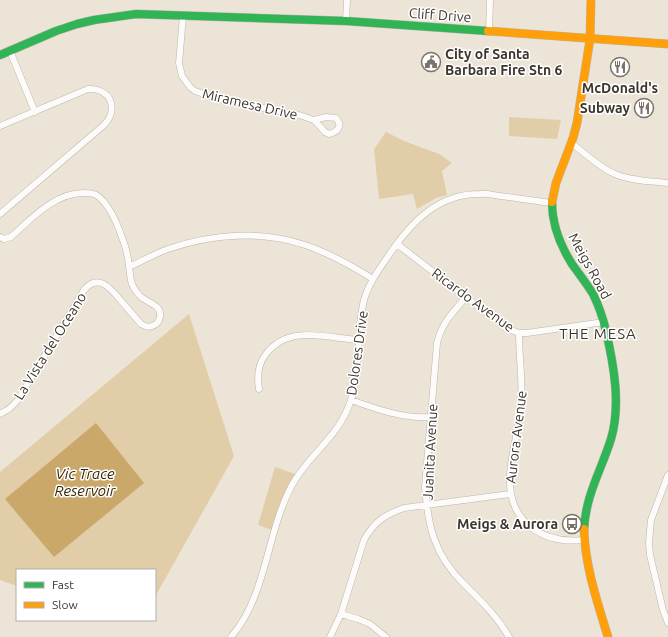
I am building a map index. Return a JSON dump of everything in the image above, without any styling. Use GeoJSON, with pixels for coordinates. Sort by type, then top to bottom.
{"type":"FeatureCollection","features":[{"type":"Feature","properties":{"kind":"main road","name":"Meigs Road"},"geometry":{"type":"LineString","coordinates":[[591,0],[591,27],[580,112],[571,144],[557,176],[552,203],[554,224],[565,252],[587,284],[604,322],[614,384],[615,415],[610,441],[590,490],[584,515],[583,540],[588,566],[608,637]]}},
{"type":"Feature","properties":{"kind":"main road","name":"Cliff Drive"},"geometry":{"type":"LineString","coordinates":[[0,55],[56,31],[94,20],[136,14],[346,21],[668,44]]}},
{"type":"Feature","properties":{"kind":"street"},"geometry":{"type":"LineString","coordinates":[[346,21],[347,0]]}},
{"type":"Feature","properties":{"kind":"street"},"geometry":{"type":"LineString","coordinates":[[489,32],[490,0]]}},
{"type":"Feature","properties":{"kind":"street","name":"Miramesa Drive"},"geometry":{"type":"LineString","coordinates":[[183,16],[179,63],[182,76],[195,91],[224,101],[314,120]]}},
{"type":"Feature","properties":{"kind":"street"},"geometry":{"type":"LineString","coordinates":[[10,51],[35,112]]}},
{"type":"Feature","properties":{"kind":"street"},"geometry":{"type":"LineString","coordinates":[[0,126],[92,89],[100,91],[107,96],[112,108],[111,116],[104,125],[0,214]]}},
{"type":"Feature","properties":{"kind":"street"},"geometry":{"type":"LineString","coordinates":[[571,144],[584,152],[601,166],[616,174],[626,178],[668,183]]}},
{"type":"Feature","properties":{"kind":"street"},"geometry":{"type":"LineString","coordinates":[[0,237],[4,239],[11,237],[50,204],[65,197],[80,193],[98,196],[106,204],[117,227],[127,254],[129,267],[169,249],[199,241],[217,237],[260,236],[277,238],[306,245],[344,262],[374,279]]}},
{"type":"Feature","properties":{"kind":"street","name":"Dolores Drive"},"geometry":{"type":"LineString","coordinates":[[231,637],[246,616],[253,601],[281,510],[291,486],[306,464],[334,434],[344,418],[351,400],[355,382],[364,300],[374,279],[397,244],[409,228],[426,213],[445,202],[466,195],[480,194],[552,203]]}},
{"type":"Feature","properties":{"kind":"street","name":"Ricardo Avenue"},"geometry":{"type":"LineString","coordinates":[[397,244],[506,328],[519,333],[604,322]]}},
{"type":"Feature","properties":{"kind":"street","name":"La Vista del Oceano"},"geometry":{"type":"LineString","coordinates":[[0,414],[9,409],[18,400],[84,290],[89,286],[100,283],[110,287],[144,326],[151,327],[158,323],[160,316],[158,309],[142,298],[134,289],[131,282],[129,267]]}},
{"type":"Feature","properties":{"kind":"street","name":"Juanita Avenue"},"geometry":{"type":"LineString","coordinates":[[466,297],[448,318],[439,335],[437,343],[425,487],[426,505],[431,531],[436,546],[444,559],[463,583],[495,616],[509,637]]}},
{"type":"Feature","properties":{"kind":"street","name":"Aurora Avenue"},"geometry":{"type":"LineString","coordinates":[[519,333],[522,389],[519,424],[510,467],[510,494],[515,509],[528,525],[537,532],[560,540],[583,540]]}},
{"type":"Feature","properties":{"kind":"street"},"geometry":{"type":"LineString","coordinates":[[259,389],[258,371],[264,356],[271,347],[285,338],[305,334],[359,340]]}},
{"type":"Feature","properties":{"kind":"street"},"geometry":{"type":"LineString","coordinates":[[351,400],[393,413],[424,418],[431,417]]}},
{"type":"Feature","properties":{"kind":"street"},"geometry":{"type":"LineString","coordinates":[[668,475],[651,520],[649,542],[650,555],[663,610],[668,623]]}},
{"type":"Feature","properties":{"kind":"street"},"geometry":{"type":"LineString","coordinates":[[330,637],[341,614],[362,547],[369,531],[382,518],[404,508],[510,494]]}},
{"type":"Feature","properties":{"kind":"street"},"geometry":{"type":"LineString","coordinates":[[341,614],[370,624],[386,637]]}},
{"type":"Feature","properties":{"kind":"shaded area"},"geometry":{"type":"Polygon","coordinates":[[[509,117],[561,120],[557,139],[509,136],[509,117]]]}},
{"type":"Feature","properties":{"kind":"shaded area"},"geometry":{"type":"Polygon","coordinates":[[[386,132],[404,141],[439,154],[452,163],[442,171],[447,195],[436,198],[417,209],[413,194],[379,199],[374,149],[386,132]]]}},
{"type":"Feature","properties":{"kind":"shaded area"},"geometry":{"type":"Polygon","coordinates":[[[189,314],[234,456],[156,595],[156,569],[16,569],[16,586],[0,580],[0,472],[189,314]]]}},
{"type":"Feature","properties":{"kind":"shaded area"},"geometry":{"type":"Polygon","coordinates":[[[275,467],[298,475],[275,531],[258,525],[275,467]]]}},
{"type":"Feature","properties":{"kind":"water","name":"Vic Trace Reservoir"},"geometry":{"type":"Polygon","coordinates":[[[96,423],[144,483],[54,557],[5,499],[96,423]]]}},
{"type":"Feature","properties":{"kind":"traffic: fast"},"geometry":{"type":"LineString","coordinates":[[0,55],[56,31],[77,24],[136,14],[346,21],[488,31]]}},
{"type":"Feature","properties":{"kind":"traffic: fast"},"geometry":{"type":"LineString","coordinates":[[552,202],[553,219],[560,242],[572,264],[593,294],[601,312],[614,372],[616,399],[614,426],[607,451],[594,483],[585,516],[584,529]]}},
{"type":"Feature","properties":{"kind":"traffic: slow"},"geometry":{"type":"LineString","coordinates":[[552,202],[556,183],[577,123],[590,39],[591,0]]}},
{"type":"Feature","properties":{"kind":"traffic: slow"},"geometry":{"type":"LineString","coordinates":[[488,31],[668,44]]}},
{"type":"Feature","properties":{"kind":"traffic: slow"},"geometry":{"type":"LineString","coordinates":[[584,529],[589,570],[608,637]]}},
{"type":"Feature","properties":{"kind":"place","name":"City of Santa Barbara Fire Stn 6"},"geometry":{"type":"Point","coordinates":[431,62]}},
{"type":"Feature","properties":{"kind":"place","name":"McDonald's"},"geometry":{"type":"Point","coordinates":[620,67]}},
{"type":"Feature","properties":{"kind":"place","name":"Subway"},"geometry":{"type":"Point","coordinates":[644,108]}},
{"type":"Feature","properties":{"kind":"place","name":"Meigs & Aurora"},"geometry":{"type":"Point","coordinates":[572,524]}},
{"type":"Feature","properties":{"kind":"district","name":"THE MESA"},"geometry":{"type":"Point","coordinates":[598,334]}}]}
